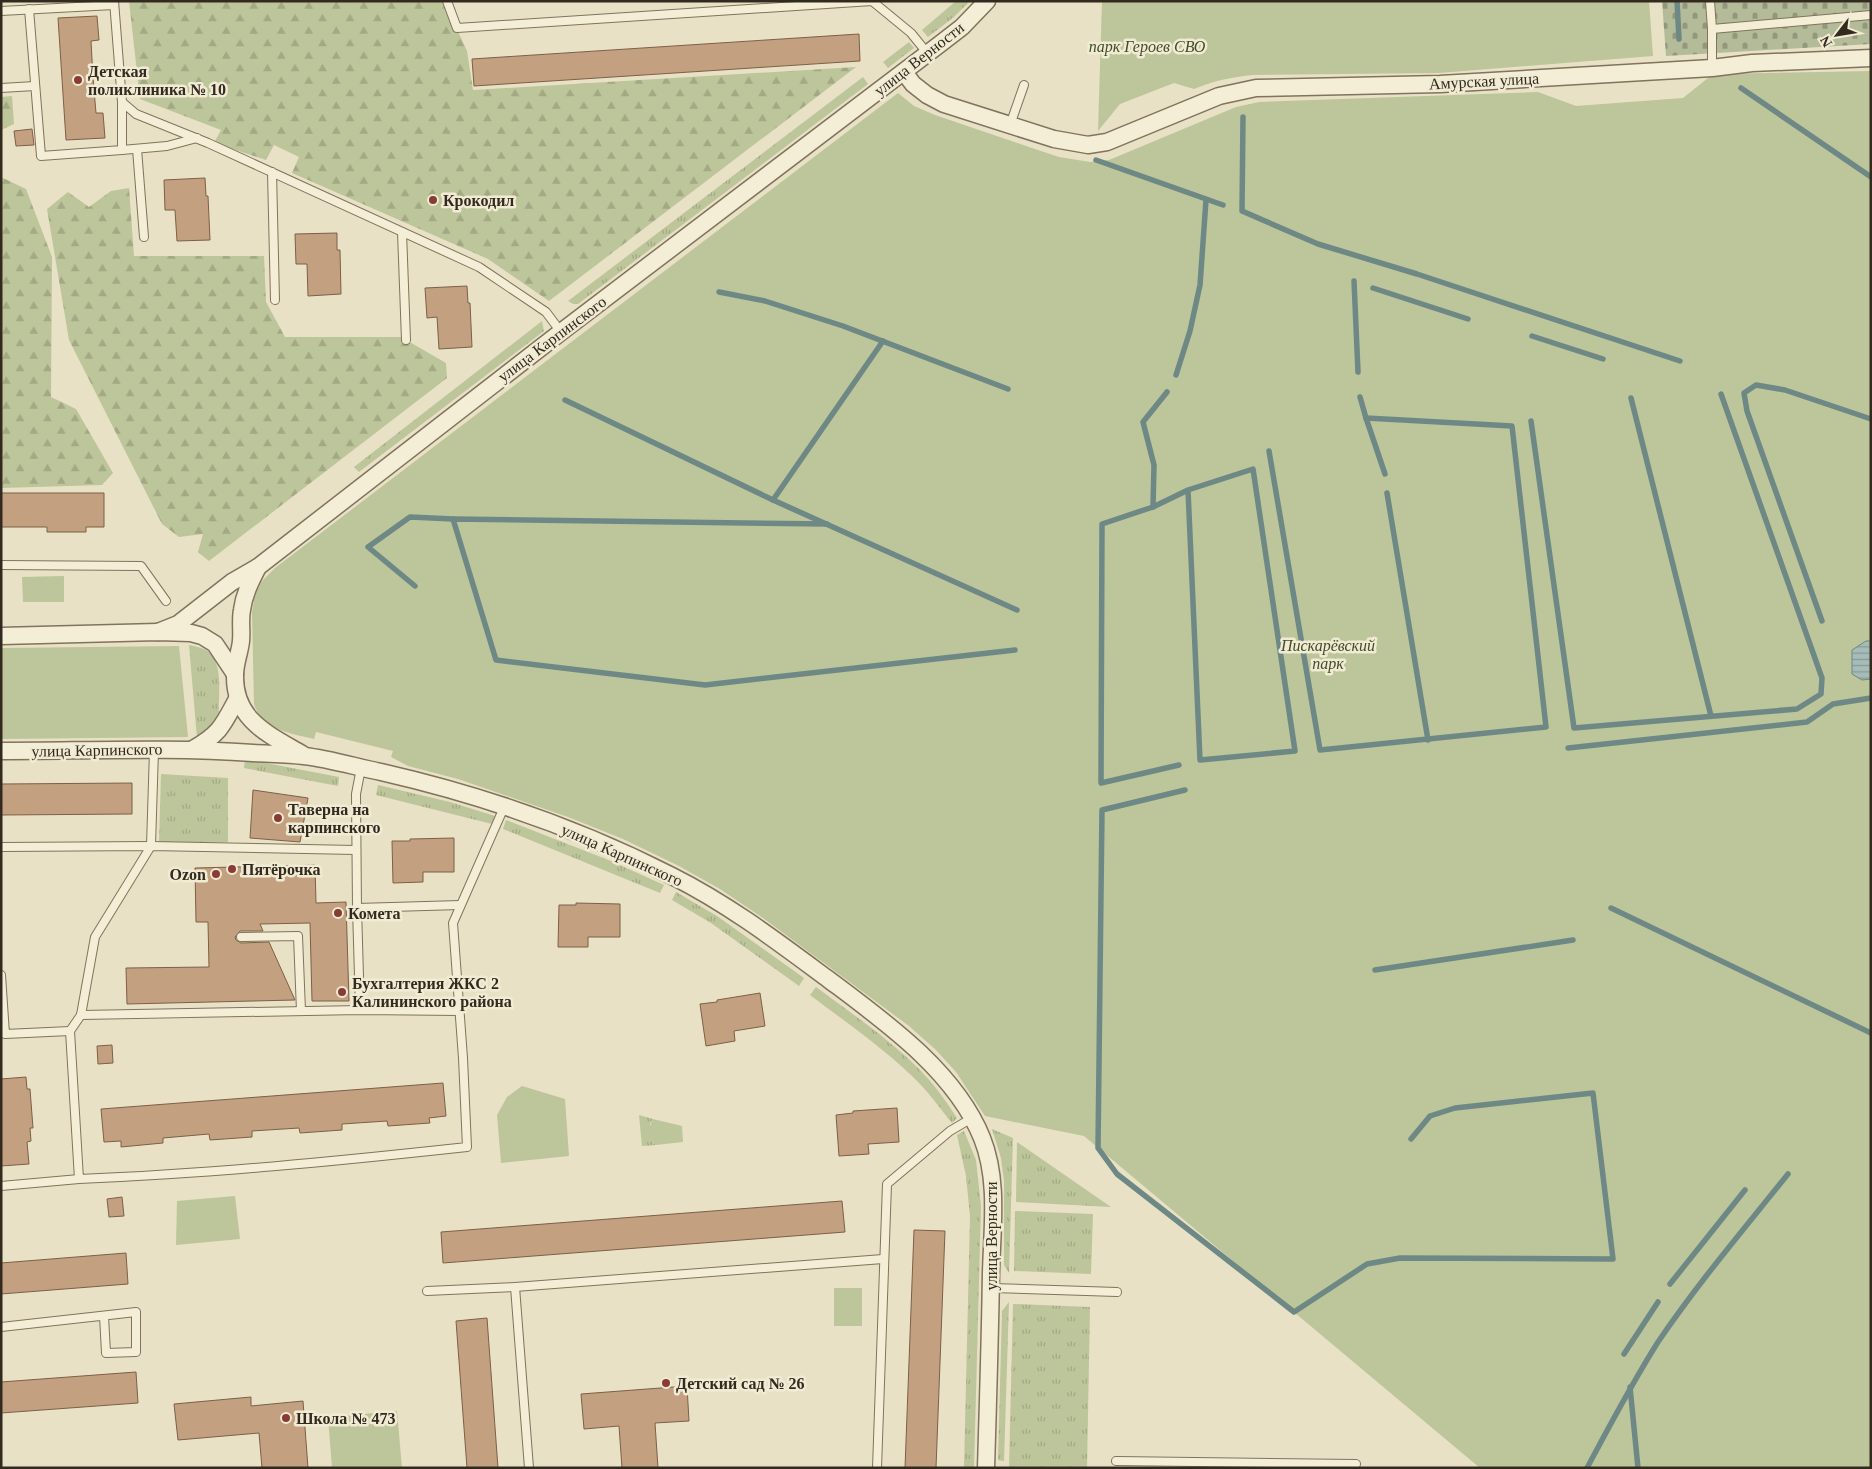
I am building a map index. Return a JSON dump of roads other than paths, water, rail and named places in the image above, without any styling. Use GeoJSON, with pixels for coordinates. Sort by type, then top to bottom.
{"type":"FeatureCollection","features":[{"type":"Feature","properties":{"kind":"street","name":"улица Верности"},"geometry":{"type":"LineString","coordinates":[[849,114],[928,54],[962,26],[987,1]]}},
{"type":"Feature","properties":{"kind":"street","name":"Амурская улица"},"geometry":{"type":"LineString","coordinates":[[904,72],[913,84],[927,95],[944,104],[1010,126],[1077,144],[1088,144],[1107,142],[1219,96],[1256,88],[1440,84],[1712,68],[1752,63],[1871,58]]}},
{"type":"Feature","properties":{"kind":"street","name":"улица Карпинского"},"geometry":{"type":"LineString","coordinates":[[158,632],[178,624],[232,582],[258,567],[561,332],[849,114]]}},
{"type":"Feature","properties":{"kind":"street","name":"улица Карпинского"},"geometry":{"type":"LineString","coordinates":[[235,674],[246,591],[258,567]]}},
{"type":"Feature","properties":{"kind":"street","name":"улица Карпинского"},"geometry":{"type":"LineString","coordinates":[[1,636],[180,632],[202,636],[215,644],[235,674]]}},
{"type":"Feature","properties":{"kind":"street"},"geometry":{"type":"LineString","coordinates":[[193,749],[214,736],[225,721],[237,698],[235,674]]}},
{"type":"Feature","properties":{"kind":"street","name":"улица Карпинского"},"geometry":{"type":"LineString","coordinates":[[237,698],[246,716],[258,728],[305,756]]}},
{"type":"Feature","properties":{"kind":"street","name":"улица Карпинского"},"geometry":{"type":"LineString","coordinates":[[1,751],[193,749],[305,756],[454,790],[505,805],[617,850],[674,876],[756,927],[901,1035]]}},
{"type":"Feature","properties":{"kind":"street","name":"улица Верности"},"geometry":{"type":"LineString","coordinates":[[901,1035],[950,1085],[982,1137],[989,1160],[992,1181],[991,1288],[986,1468]]}},
{"type":"Feature","properties":{"kind":"lane"},"geometry":{"type":"LineString","coordinates":[[448,1],[457,28],[872,1],[911,33],[928,54]]}},
{"type":"Feature","properties":{"kind":"lane"},"geometry":{"type":"LineString","coordinates":[[1710,1],[1712,68]]}},
{"type":"Feature","properties":{"kind":"lane"},"geometry":{"type":"LineString","coordinates":[[1,10],[114,3],[122,102],[122,150]]}},
{"type":"Feature","properties":{"kind":"lane"},"geometry":{"type":"LineString","coordinates":[[29,9],[41,156],[167,146],[197,138]]}},
{"type":"Feature","properties":{"kind":"lane"},"geometry":{"type":"LineString","coordinates":[[1712,29],[1871,15]]}},
{"type":"Feature","properties":{"kind":"lane"},"geometry":{"type":"LineString","coordinates":[[1010,126],[1024,85]]}},
{"type":"Feature","properties":{"kind":"lane"},"geometry":{"type":"LineString","coordinates":[[1,88],[35,86]]}},
{"type":"Feature","properties":{"kind":"lane"},"geometry":{"type":"LineString","coordinates":[[122,102],[136,114],[197,138],[480,267],[546,312],[561,332]]}},
{"type":"Feature","properties":{"kind":"lane"},"geometry":{"type":"LineString","coordinates":[[137,149],[144,238]]}},
{"type":"Feature","properties":{"kind":"lane"},"geometry":{"type":"LineString","coordinates":[[272,172],[275,300]]}},
{"type":"Feature","properties":{"kind":"lane"},"geometry":{"type":"LineString","coordinates":[[402,232],[406,340]]}},
{"type":"Feature","properties":{"kind":"lane"},"geometry":{"type":"LineString","coordinates":[[1,565],[141,566],[166,601]]}},
{"type":"Feature","properties":{"kind":"lane"},"geometry":{"type":"LineString","coordinates":[[78,1180],[70,1031],[81,1015],[95,938],[151,846],[154,750]]}},
{"type":"Feature","properties":{"kind":"lane"},"geometry":{"type":"LineString","coordinates":[[360,1010],[356,908],[356,794],[361,768]]}},
{"type":"Feature","properties":{"kind":"lane"},"geometry":{"type":"LineString","coordinates":[[1,1186],[300,1165],[467,1147],[453,923],[505,805]]}},
{"type":"Feature","properties":{"kind":"lane"},"geometry":{"type":"LineString","coordinates":[[1,847],[151,846],[356,850]]}},
{"type":"Feature","properties":{"kind":"lane"},"geometry":{"type":"LineString","coordinates":[[356,908],[460,905]]}},
{"type":"Feature","properties":{"kind":"lane"},"geometry":{"type":"LineString","coordinates":[[241,937],[298,936],[301,1011]]}},
{"type":"Feature","properties":{"kind":"lane"},"geometry":{"type":"LineString","coordinates":[[1,975],[5,1034],[70,1031]]}},
{"type":"Feature","properties":{"kind":"lane"},"geometry":{"type":"LineString","coordinates":[[81,1015],[360,1010],[460,1011]]}},
{"type":"Feature","properties":{"kind":"lane"},"geometry":{"type":"LineString","coordinates":[[876,1468],[887,1184],[950,1131],[972,1118]]}},
{"type":"Feature","properties":{"kind":"lane"},"geometry":{"type":"LineString","coordinates":[[427,1291],[883,1259]]}},
{"type":"Feature","properties":{"kind":"lane"},"geometry":{"type":"LineString","coordinates":[[515,1286],[529,1468]]}},
{"type":"Feature","properties":{"kind":"lane"},"geometry":{"type":"LineString","coordinates":[[991,1288],[1117,1292]]}},
{"type":"Feature","properties":{"kind":"lane"},"geometry":{"type":"LineString","coordinates":[[1,1327],[136,1312],[136,1352],[106,1353],[104,1316]]}},
{"type":"Feature","properties":{"kind":"lane"},"geometry":{"type":"LineString","coordinates":[[1116,1461],[1356,1464]]}},
{"type":"Feature","properties":{"kind":"water"},"geometry":{"type":"Polygon","coordinates":[[[1866,641],[1871,641],[1871,679],[1862,680],[1852,674],[1852,650],[1866,641]]]}},
{"type":"Feature","properties":{"kind":"waterway"},"geometry":{"type":"LineString","coordinates":[[1677,1],[1679,39]]}},
{"type":"Feature","properties":{"kind":"waterway"},"geometry":{"type":"LineString","coordinates":[[1741,88],[1871,177]]}},
{"type":"Feature","properties":{"kind":"waterway"},"geometry":{"type":"LineString","coordinates":[[1243,117],[1242,211],[1318,244],[1417,274],[1680,361]]}},
{"type":"Feature","properties":{"kind":"waterway"},"geometry":{"type":"LineString","coordinates":[[1096,160],[1223,205]]}},
{"type":"Feature","properties":{"kind":"waterway"},"geometry":{"type":"LineString","coordinates":[[1176,375],[1190,331],[1200,285],[1206,200]]}},
{"type":"Feature","properties":{"kind":"waterway"},"geometry":{"type":"LineString","coordinates":[[1354,281],[1358,372]]}},
{"type":"Feature","properties":{"kind":"waterway"},"geometry":{"type":"LineString","coordinates":[[1373,288],[1468,319]]}},
{"type":"Feature","properties":{"kind":"waterway"},"geometry":{"type":"LineString","coordinates":[[719,292],[765,301],[843,326],[1008,389]]}},
{"type":"Feature","properties":{"kind":"waterway"},"geometry":{"type":"LineString","coordinates":[[1532,336],[1603,359]]}},
{"type":"Feature","properties":{"kind":"waterway"},"geometry":{"type":"LineString","coordinates":[[773,500],[883,341]]}},
{"type":"Feature","properties":{"kind":"waterway"},"geometry":{"type":"LineString","coordinates":[[1822,621],[1747,411],[1744,393],[1756,385],[1785,390],[1871,419]]}},
{"type":"Feature","properties":{"kind":"waterway"},"geometry":{"type":"LineString","coordinates":[[1153,507],[1154,465],[1143,422],[1167,392]]}},
{"type":"Feature","properties":{"kind":"waterway"},"geometry":{"type":"LineString","coordinates":[[1531,421],[1574,728],[1797,709],[1821,694],[1822,678],[1721,394]]}},
{"type":"Feature","properties":{"kind":"waterway"},"geometry":{"type":"LineString","coordinates":[[1360,397],[1385,474]]}},
{"type":"Feature","properties":{"kind":"waterway"},"geometry":{"type":"LineString","coordinates":[[1631,398],[1711,716]]}},
{"type":"Feature","properties":{"kind":"waterway"},"geometry":{"type":"LineString","coordinates":[[565,400],[773,500],[1017,610]]}},
{"type":"Feature","properties":{"kind":"waterway"},"geometry":{"type":"LineString","coordinates":[[1269,451],[1320,750],[1546,727],[1512,426],[1366,418]]}},
{"type":"Feature","properties":{"kind":"waterway"},"geometry":{"type":"LineString","coordinates":[[1179,765],[1101,783],[1102,524],[1153,507],[1188,490],[1253,469],[1295,751],[1200,760],[1188,490]]}},
{"type":"Feature","properties":{"kind":"waterway"},"geometry":{"type":"LineString","coordinates":[[1387,493],[1428,740]]}},
{"type":"Feature","properties":{"kind":"waterway"},"geometry":{"type":"LineString","coordinates":[[415,586],[368,547],[410,517],[453,519]]}},
{"type":"Feature","properties":{"kind":"waterway"},"geometry":{"type":"LineString","coordinates":[[827,524],[453,519],[496,660],[705,685],[1015,650]]}},
{"type":"Feature","properties":{"kind":"waterway"},"geometry":{"type":"LineString","coordinates":[[1568,748],[1807,722],[1833,704],[1871,698]]}},
{"type":"Feature","properties":{"kind":"waterway"},"geometry":{"type":"LineString","coordinates":[[1185,790],[1102,810],[1098,1148],[1117,1174],[1294,1312],[1367,1264],[1400,1258],[1613,1259],[1593,1093],[1455,1108],[1430,1116],[1411,1139]]}},
{"type":"Feature","properties":{"kind":"waterway"},"geometry":{"type":"LineString","coordinates":[[1611,908],[1871,1033]]}},
{"type":"Feature","properties":{"kind":"waterway"},"geometry":{"type":"LineString","coordinates":[[1375,970],[1573,940]]}},
{"type":"Feature","properties":{"kind":"waterway"},"geometry":{"type":"LineString","coordinates":[[1587,1468],[1630,1389],[1673,1320],[1788,1174]]}},
{"type":"Feature","properties":{"kind":"waterway"},"geometry":{"type":"LineString","coordinates":[[1670,1284],[1745,1190]]}},
{"type":"Feature","properties":{"kind":"waterway"},"geometry":{"type":"LineString","coordinates":[[1624,1354],[1658,1302]]}},
{"type":"Feature","properties":{"kind":"waterway"},"geometry":{"type":"LineString","coordinates":[[1630,1387],[1638,1468]]}},
{"type":"Feature","properties":{"kind":"place","name":"Детская поликлиника № 10"},"geometry":{"type":"Point","coordinates":[78,80]}},
{"type":"Feature","properties":{"kind":"place","name":"Крокодил"},"geometry":{"type":"Point","coordinates":[433,200]}},
{"type":"Feature","properties":{"kind":"place","name":"Таверна на карпинского"},"geometry":{"type":"Point","coordinates":[278,818]}},
{"type":"Feature","properties":{"kind":"place","name":"Пятёрочка"},"geometry":{"type":"Point","coordinates":[232,869]}},
{"type":"Feature","properties":{"kind":"place","name":"Ozon"},"geometry":{"type":"Point","coordinates":[216,874]}},
{"type":"Feature","properties":{"kind":"place","name":"Комета"},"geometry":{"type":"Point","coordinates":[338,913]}},
{"type":"Feature","properties":{"kind":"place","name":"Бухгалтерия ЖКС 2 Калининского района"},"geometry":{"type":"Point","coordinates":[342,992]}},
{"type":"Feature","properties":{"kind":"place","name":"Детский сад № 26"},"geometry":{"type":"Point","coordinates":[666,1383]}},
{"type":"Feature","properties":{"kind":"place","name":"Школа № 473"},"geometry":{"type":"Point","coordinates":[286,1418]}},
{"type":"Feature","properties":{"kind":"park label","name":"парк Героев СВО"},"geometry":{"type":"Point","coordinates":[1147,46]}},
{"type":"Feature","properties":{"kind":"park label","name":"Пискарёвский парк"},"geometry":{"type":"Point","coordinates":[1328,654]}}]}
